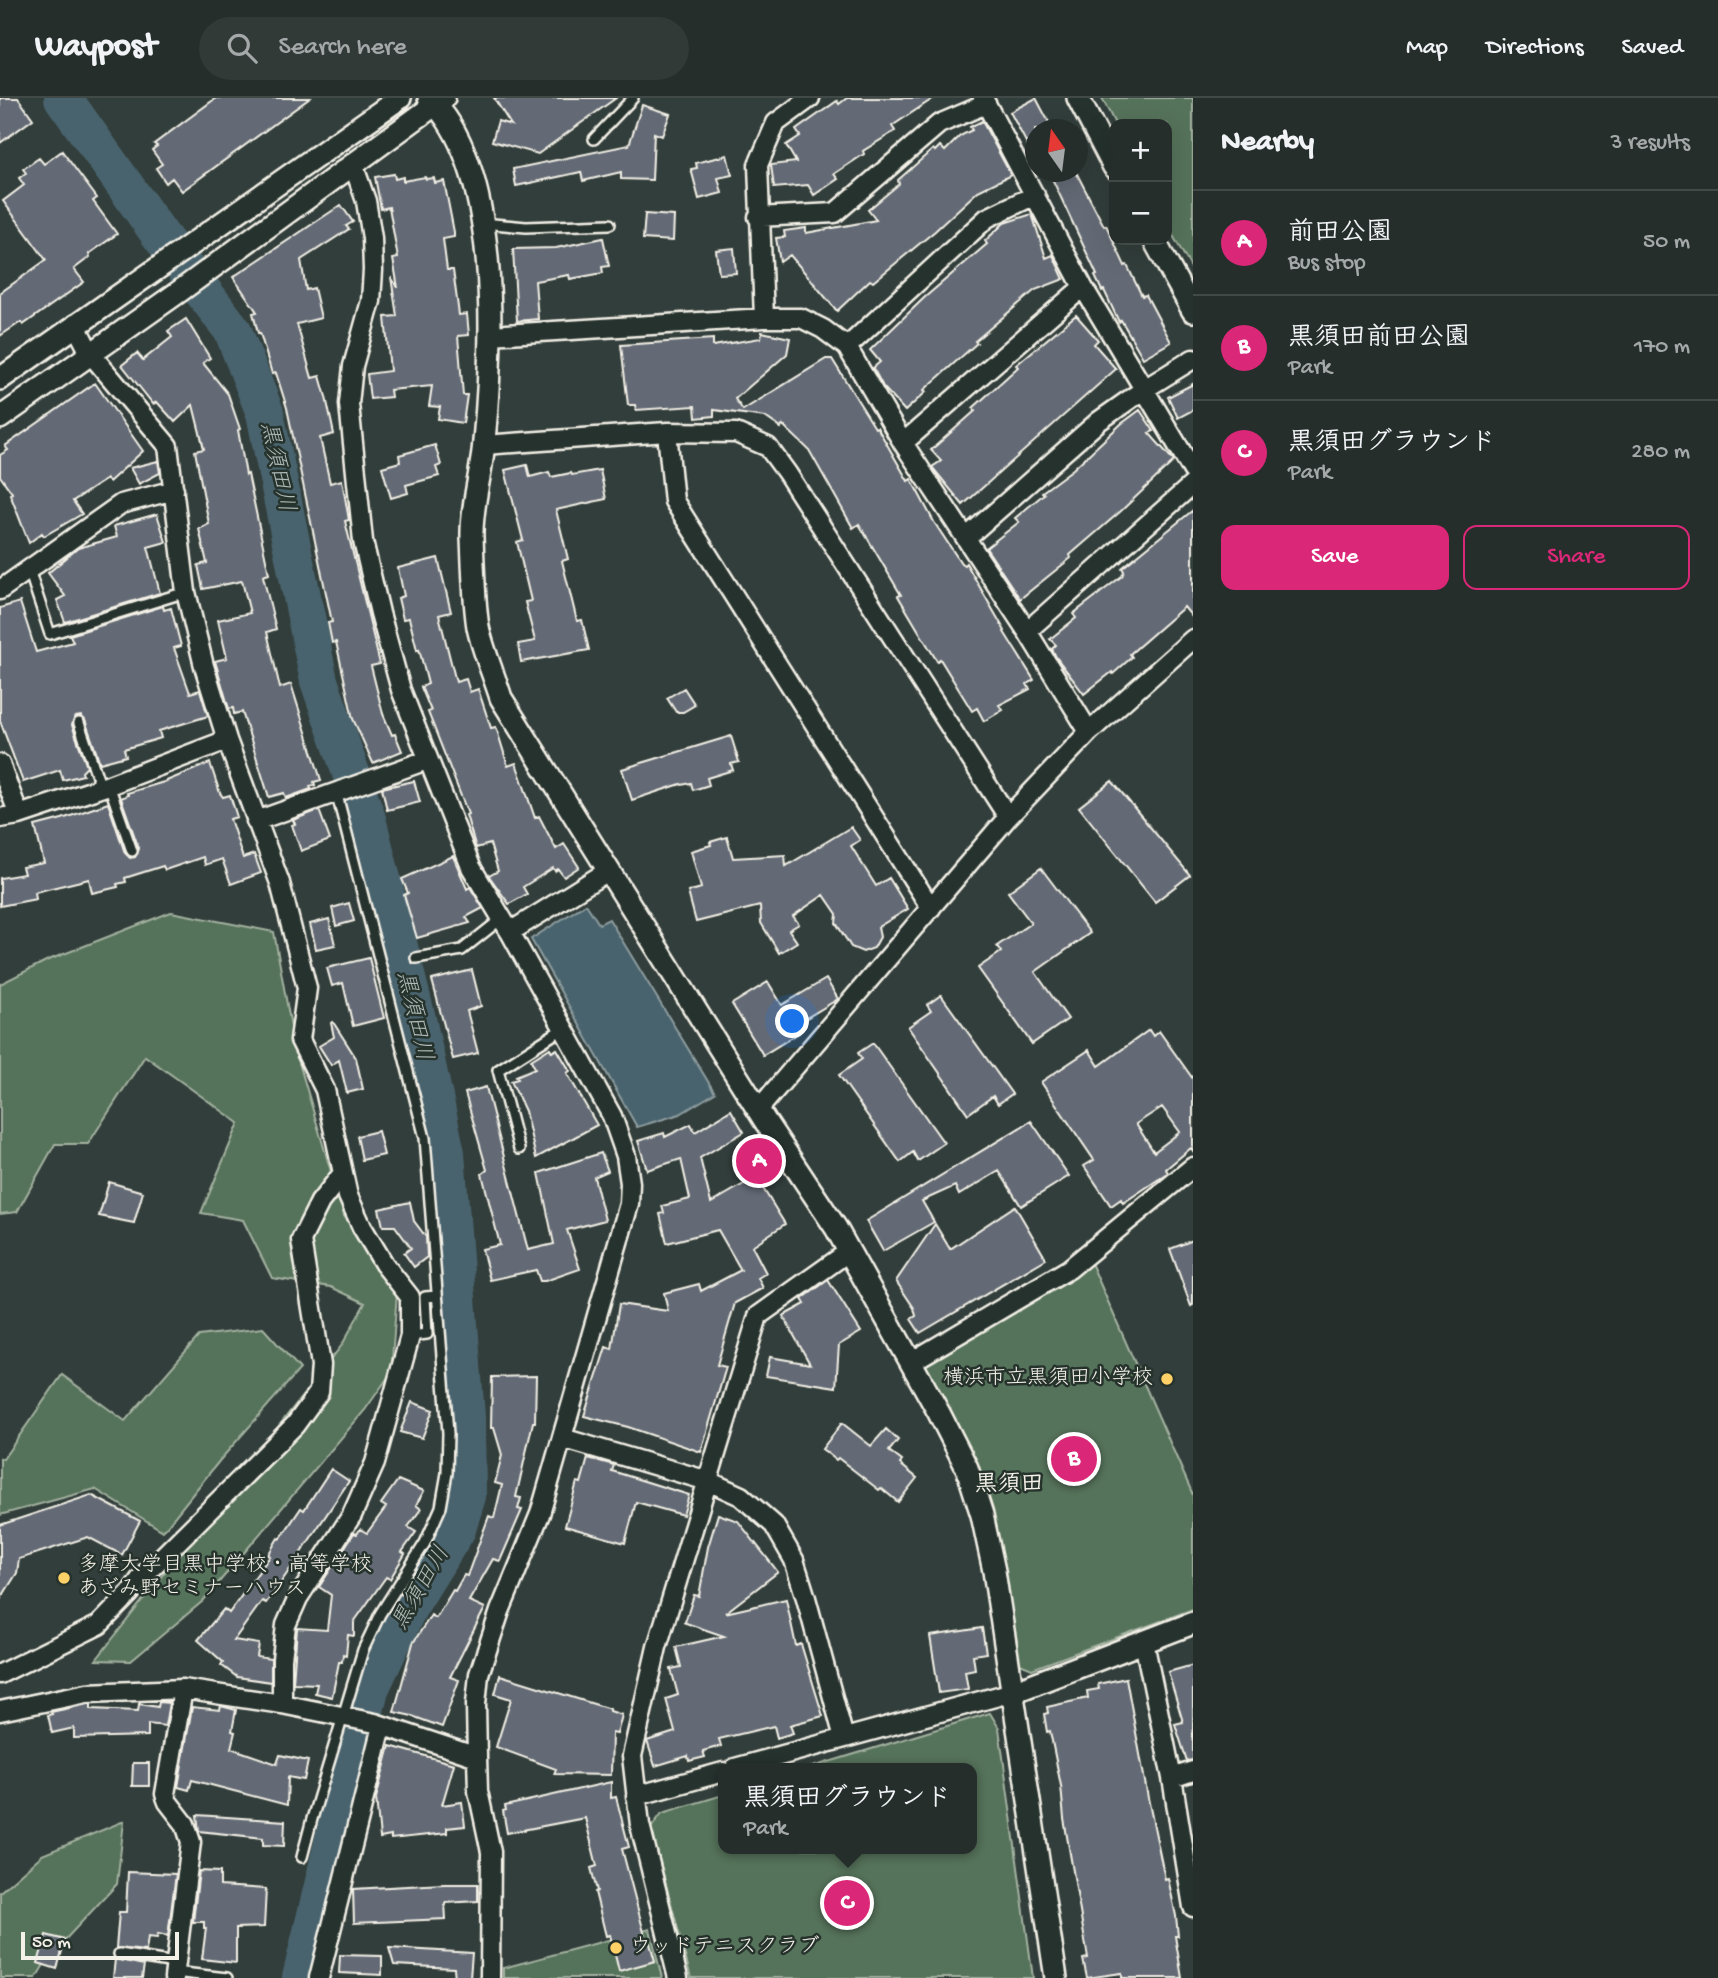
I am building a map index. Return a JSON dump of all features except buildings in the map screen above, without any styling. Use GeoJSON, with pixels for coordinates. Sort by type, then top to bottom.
{"type":"FeatureCollection","features":[{"type":"Feature","properties":{"kind":"street"},"geometry":{"type":"LineString","coordinates":[[0,379],[400,98]]}},
{"type":"Feature","properties":{"kind":"street"},"geometry":{"type":"LineString","coordinates":[[764,318],[758,165],[776,123],[810,98]]}},
{"type":"Feature","properties":{"kind":"street"},"geometry":{"type":"LineString","coordinates":[[1078,98],[1109,157]]}},
{"type":"Feature","properties":{"kind":"street"},"geometry":{"type":"LineString","coordinates":[[0,418],[180,291],[436,100],[460,142],[471,168],[482,223],[491,366],[472,534],[478,627],[501,698],[758,1110],[836,1228],[967,1468],[982,1515],[994,1571],[1056,1978]]}},
{"type":"Feature","properties":{"kind":"street"},"geometry":{"type":"LineString","coordinates":[[758,217],[835,213],[939,124],[985,101],[1083,287],[1193,471]]}},
{"type":"Feature","properties":{"kind":"street"},"geometry":{"type":"LineString","coordinates":[[353,164],[366,201],[372,238],[373,270],[370,301],[349,384],[349,404],[363,541],[401,690],[471,867],[612,1116],[620,1136],[630,1183],[629,1204],[540,1514],[499,1611],[480,1674],[476,1704],[478,1791],[491,1852],[490,1978]]}},
{"type":"Feature","properties":{"kind":"street"},"geometry":{"type":"LineString","coordinates":[[847,347],[987,218],[1035,195]]}},
{"type":"Feature","properties":{"kind":"street"},"geometry":{"type":"LineString","coordinates":[[1157,245],[1193,311]]}},
{"type":"Feature","properties":{"kind":"street"},"geometry":{"type":"LineString","coordinates":[[903,443],[1083,287]]}},
{"type":"Feature","properties":{"kind":"street"},"geometry":{"type":"LineString","coordinates":[[490,335],[764,318],[801,318],[823,329],[847,347],[903,443],[1027,631],[1089,732]]}},
{"type":"Feature","properties":{"kind":"street"},"geometry":{"type":"LineString","coordinates":[[75,324],[90,353],[168,446],[186,592],[204,666],[256,821],[280,883],[307,988],[300,1040],[325,1090],[348,1196],[362,1227],[384,1264],[410,1297],[410,1336],[375,1463],[352,1515],[298,1598],[286,1625],[282,1659],[282,1704]]}},
{"type":"Feature","properties":{"kind":"street"},"geometry":{"type":"LineString","coordinates":[[966,538],[1099,421],[1193,359]]}},
{"type":"Feature","properties":{"kind":"street"},"geometry":{"type":"LineString","coordinates":[[484,445],[667,432],[736,433],[768,447],[1008,817]]}},
{"type":"Feature","properties":{"kind":"street"},"geometry":{"type":"LineString","coordinates":[[667,432],[674,501],[931,908]]}},
{"type":"Feature","properties":{"kind":"street"},"geometry":{"type":"LineString","coordinates":[[1027,631],[1193,484]]}},
{"type":"Feature","properties":{"kind":"street"},"geometry":{"type":"LineString","coordinates":[[0,590],[121,504],[174,490]]}},
{"type":"Feature","properties":{"kind":"street"},"geometry":{"type":"LineString","coordinates":[[758,1110],[1008,817],[1089,732],[1193,639]]}},
{"type":"Feature","properties":{"kind":"street"},"geometry":{"type":"LineString","coordinates":[[0,818],[19,815],[105,787],[228,740]]}},
{"type":"Feature","properties":{"kind":"street"},"geometry":{"type":"LineString","coordinates":[[256,821],[427,760]]}},
{"type":"Feature","properties":{"kind":"street"},"geometry":{"type":"LineString","coordinates":[[0,764],[19,815]]}},
{"type":"Feature","properties":{"kind":"street"},"geometry":{"type":"LineString","coordinates":[[506,925],[608,871]]}},
{"type":"Feature","properties":{"kind":"street"},"geometry":{"type":"LineString","coordinates":[[911,1362],[1069,1269],[1193,1167]]}},
{"type":"Feature","properties":{"kind":"street"},"geometry":{"type":"LineString","coordinates":[[0,1674],[99,1625],[141,1578],[295,1425],[319,1392],[321,1365],[301,1240],[320,1202],[343,1173]]}},
{"type":"Feature","properties":{"kind":"street"},"geometry":{"type":"LineString","coordinates":[[678,1978],[640,1825],[632,1756],[654,1659],[758,1316],[848,1252]]}},
{"type":"Feature","properties":{"kind":"street"},"geometry":{"type":"LineString","coordinates":[[562,1438],[708,1480],[741,1496],[774,1525],[794,1560],[844,1738]]}},
{"type":"Feature","properties":{"kind":"street"},"geometry":{"type":"LineString","coordinates":[[753,1763],[1013,1692],[1193,1623]]}},
{"type":"Feature","properties":{"kind":"street"},"geometry":{"type":"LineString","coordinates":[[1144,1642],[1172,1778],[1193,1907]]}},
{"type":"Feature","properties":{"kind":"street"},"geometry":{"type":"LineString","coordinates":[[0,1711],[87,1693],[183,1689],[344,1716],[477,1757]]}},
{"type":"Feature","properties":{"kind":"street"},"geometry":{"type":"LineString","coordinates":[[174,1971],[191,1842],[185,1824],[165,1794],[183,1689]]}},
{"type":"Feature","properties":{"kind":"street"},"geometry":{"type":"LineString","coordinates":[[319,1978],[379,1725]]}},
{"type":"Feature","properties":{"kind":"street"},"geometry":{"type":"LineString","coordinates":[[1172,1778],[1193,1771]]}},
{"type":"Feature","properties":{"kind":"street"},"geometry":{"type":"LineString","coordinates":[[636,1796],[718,1773]]}},
{"type":"Feature","properties":{"kind":"lane"},"geometry":{"type":"LineString","coordinates":[[594,139],[633,98]]}},
{"type":"Feature","properties":{"kind":"lane"},"geometry":{"type":"LineString","coordinates":[[482,223],[526,227],[610,225]]}},
{"type":"Feature","properties":{"kind":"lane"},"geometry":{"type":"LineString","coordinates":[[29,570],[50,634],[186,592]]}},
{"type":"Feature","properties":{"kind":"lane"},"geometry":{"type":"LineString","coordinates":[[79,723],[132,851]]}},
{"type":"Feature","properties":{"kind":"lane"},"geometry":{"type":"LineString","coordinates":[[302,1857],[363,1650],[380,1614],[425,1543],[441,1507],[447,1474],[448,1433],[425,1138],[336,791]]}},
{"type":"Feature","properties":{"kind":"lane"},"geometry":{"type":"LineString","coordinates":[[416,958],[462,950],[506,925]]}},
{"type":"Feature","properties":{"kind":"lane"},"geometry":{"type":"LineString","coordinates":[[519,1149],[498,1070],[564,1028]]}},
{"type":"Feature","properties":{"kind":"lane"},"geometry":{"type":"LineString","coordinates":[[410,1336],[427,1334],[425,1297],[438,1296]]}},
{"type":"Feature","properties":{"kind":"lane"},"geometry":{"type":"LineString","coordinates":[[119,1954],[174,1971],[227,1978]]}},
{"type":"Feature","properties":{"kind":"green space"},"geometry":{"type":"Polygon","coordinates":[[[1102,98],[1193,98],[1193,271],[1172,234],[1172,119],[1112,119],[1102,98]]]}},
{"type":"Feature","properties":{"kind":"green space"},"geometry":{"type":"Polygon","coordinates":[[[171,912],[274,932],[295,1049],[344,1216],[397,1292],[391,1373],[365,1410],[203,1601],[131,1661],[96,1660],[342,1345],[365,1303],[331,1287],[272,1278],[243,1220],[201,1213],[239,1123],[145,1056],[88,1144],[55,1144],[17,1212],[0,1214],[0,984],[46,961],[171,912]]]}},
{"type":"Feature","properties":{"kind":"green space"},"geometry":{"type":"Polygon","coordinates":[[[1091,1263],[1193,1495],[1193,1609],[1032,1669],[1020,1664],[1002,1565],[920,1367],[1091,1263]]]}},
{"type":"Feature","properties":{"kind":"green space"},"geometry":{"type":"Polygon","coordinates":[[[263,1328],[300,1369],[220,1460],[163,1531],[95,1489],[0,1515],[0,1458],[3,1459],[62,1375],[125,1421],[199,1336],[263,1328]]]}},
{"type":"Feature","properties":{"kind":"green space"},"geometry":{"type":"Polygon","coordinates":[[[990,1713],[999,1728],[1033,1978],[691,1978],[651,1828],[662,1813],[718,1796],[718,1854],[977,1854],[977,1763],[825,1763],[990,1713]]]}},
{"type":"Feature","properties":{"kind":"green space"},"geometry":{"type":"Polygon","coordinates":[[[124,1821],[117,1884],[48,1958],[36,1978],[0,1978],[0,1892],[42,1855],[124,1821]]]}},
{"type":"Feature","properties":{"kind":"green space","name":"ウッドテニスクラブ"},"geometry":{"type":"Polygon","coordinates":[[[650,1929],[662,1978],[503,1978],[503,1968],[650,1929]]]}},
{"type":"Feature","properties":{"kind":"water"},"geometry":{"type":"Polygon","coordinates":[[[586,904],[599,924],[609,919],[715,1093],[680,1114],[637,1127],[531,939],[586,904]]]}},
{"type":"Feature","properties":{"kind":"waterway","name":"黒須田川"},"geometry":{"type":"LineString","coordinates":[[63,98],[160,235],[233,331],[265,413],[319,681],[367,819],[417,1019],[446,1153],[466,1417],[467,1496],[457,1529],[408,1608],[370,1689],[301,1978]]}},
{"type":"Feature","properties":{"kind":"place","name":"前田公園"},"geometry":{"type":"Point","coordinates":[759,1161]}},
{"type":"Feature","properties":{"kind":"place","name":"横浜市立黒須田小学校"},"geometry":{"type":"Point","coordinates":[1167,1379]}},
{"type":"Feature","properties":{"kind":"place","name":"黒須田前田公園"},"geometry":{"type":"Point","coordinates":[1074,1459]}},
{"type":"Feature","properties":{"kind":"place","name":"多摩大学目黒中学校・高等学校 あざみ野セミナーハウス"},"geometry":{"type":"Point","coordinates":[64,1578]}},
{"type":"Feature","properties":{"kind":"place","name":"黒須田グラウンド"},"geometry":{"type":"Point","coordinates":[847,1903]}},
{"type":"Feature","properties":{"kind":"place","name":"ウッドテニスクラブ"},"geometry":{"type":"Point","coordinates":[616,1948]}},
{"type":"Feature","properties":{"kind":"district","name":"黒須田"},"geometry":{"type":"Point","coordinates":[1009,1485]}}]}
